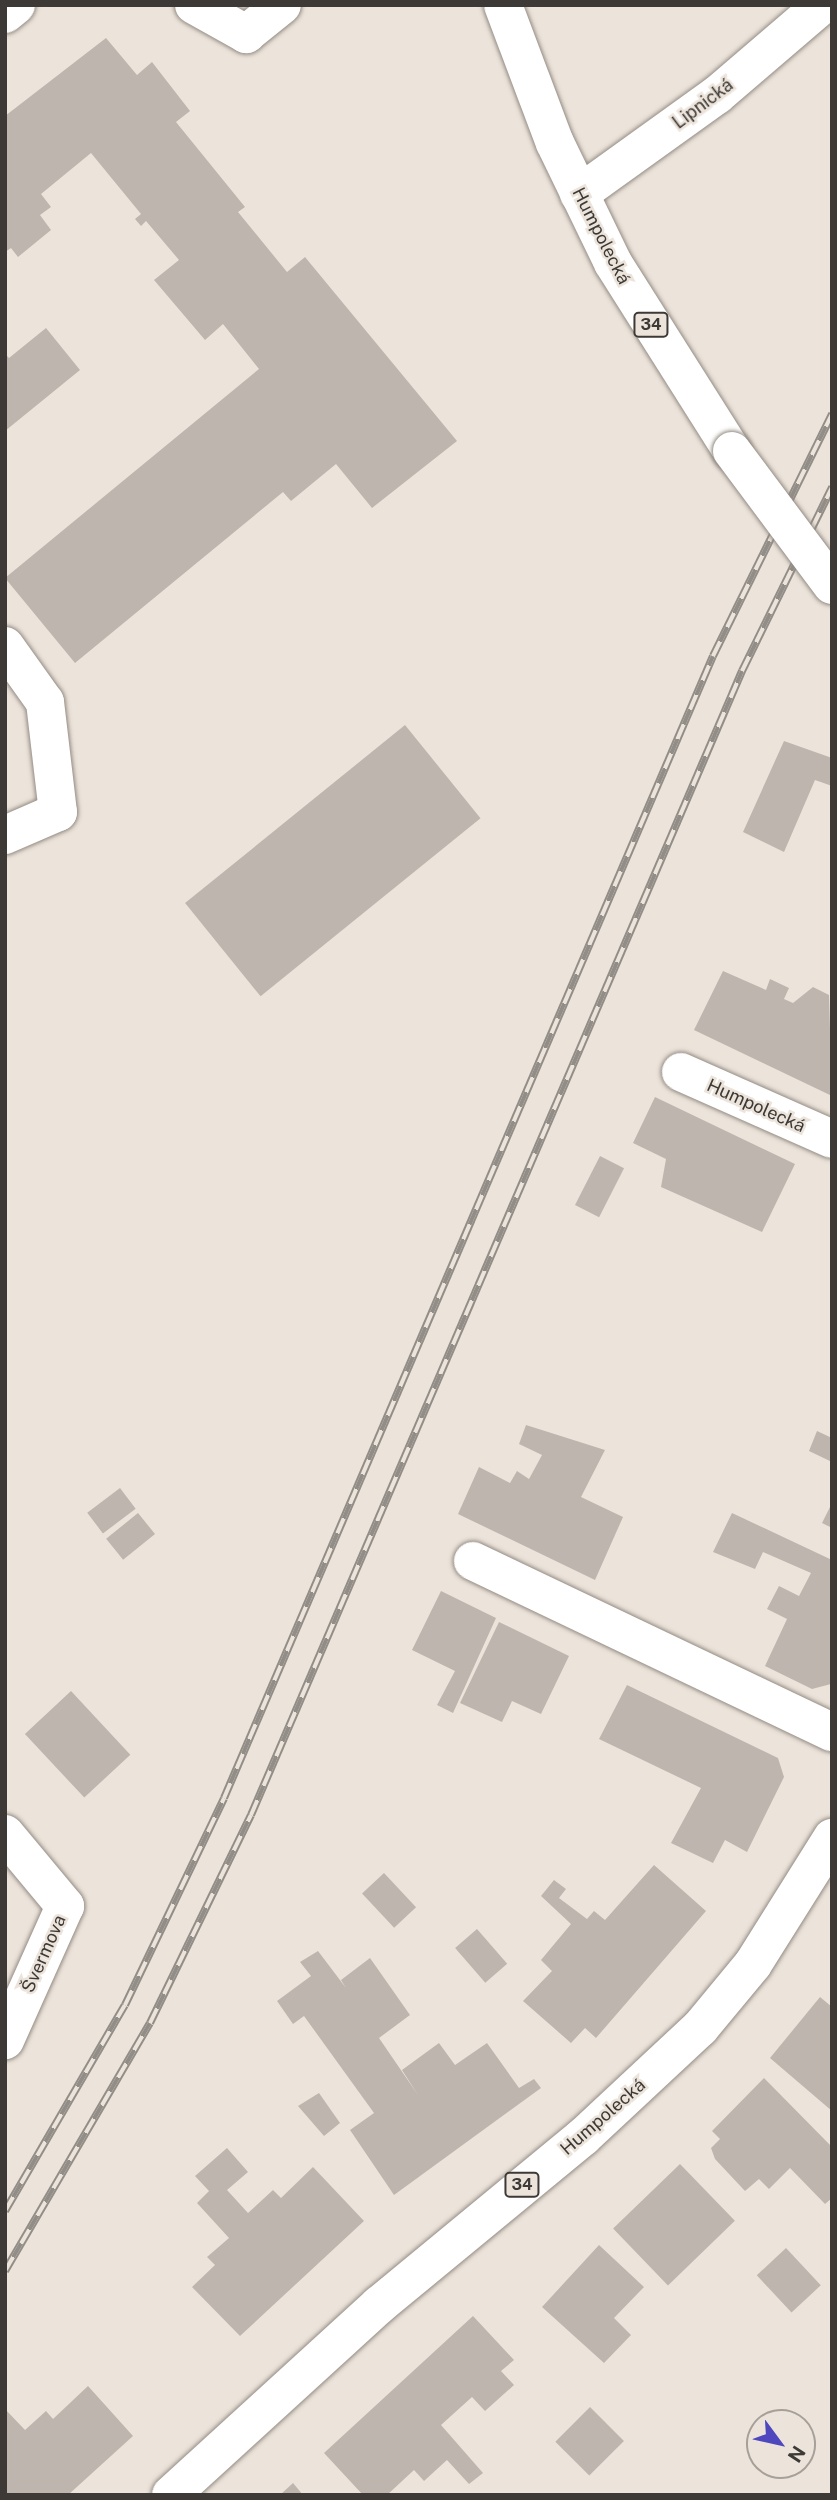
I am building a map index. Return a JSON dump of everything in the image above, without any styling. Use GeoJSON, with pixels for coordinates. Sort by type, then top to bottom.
{"type":"FeatureCollection","features":[{"type":"Feature","properties":{"kind":"main road"},"geometry":{"type":"LineString","coordinates":[[5,14],[16,5]]}},
{"type":"Feature","properties":{"kind":"main road"},"geometry":{"type":"LineString","coordinates":[[194,5],[246,34],[282,5]]}},
{"type":"Feature","properties":{"kind":"main road","name":"Humpolecká"},"geometry":{"type":"LineString","coordinates":[[502,5],[579,194],[620,275],[732,451],[832,584]]}},
{"type":"Feature","properties":{"kind":"main road","name":"Lipnická"},"geometry":{"type":"LineString","coordinates":[[579,194],[717,95],[822,5]]}},
{"type":"Feature","properties":{"kind":"main road"},"geometry":{"type":"LineString","coordinates":[[5,646],[45,702],[58,812],[5,835]]}},
{"type":"Feature","properties":{"kind":"main road","name":"Humpolecká"},"geometry":{"type":"LineString","coordinates":[[681,1072],[832,1139]]}},
{"type":"Feature","properties":{"kind":"main road"},"geometry":{"type":"LineString","coordinates":[[473,1561],[832,1732]]}},
{"type":"Feature","properties":{"kind":"main road","name":"Švermova"},"geometry":{"type":"LineString","coordinates":[[5,1834],[65,1906],[5,2040]]}},
{"type":"Feature","properties":{"kind":"main road","name":"Humpolecká"},"geometry":{"type":"LineString","coordinates":[[171,2495],[379,2305],[583,2137],[700,2028],[753,1964],[832,1838]]}},
{"type":"Feature","properties":{"kind":"building"},"geometry":{"type":"Polygon","coordinates":[[[106,38],[137,75],[152,62],[190,111],[176,122],[245,207],[238,212],[287,272],[305,257],[457,441],[372,508],[336,464],[291,501],[283,492],[75,663],[5,578],[259,369],[223,324],[205,340],[154,280],[179,260],[146,221],[141,226],[135,219],[141,214],[91,153],[41,194],[51,207],[40,215],[51,230],[18,257],[11,248],[5,252],[5,116],[106,38]]]}},
{"type":"Feature","properties":{"kind":"building"},"geometry":{"type":"Polygon","coordinates":[[[46,328],[80,370],[5,431],[5,354],[9,358],[46,328]]]}},
{"type":"Feature","properties":{"kind":"building"},"geometry":{"type":"Polygon","coordinates":[[[405,725],[481,818],[261,996],[185,903],[405,725]]]}},
{"type":"Feature","properties":{"kind":"building"},"geometry":{"type":"Polygon","coordinates":[[[784,741],[832,758],[832,786],[815,780],[784,852],[743,832],[784,741]]]}},
{"type":"Feature","properties":{"kind":"building"},"geometry":{"type":"Polygon","coordinates":[[[723,971],[766,990],[770,979],[789,988],[784,999],[793,1003],[813,987],[829,995],[832,1096],[694,1030],[723,971]]]}},
{"type":"Feature","properties":{"kind":"building"},"geometry":{"type":"Polygon","coordinates":[[[655,1097],[795,1164],[762,1232],[661,1187],[666,1159],[633,1143],[655,1097]]]}},
{"type":"Feature","properties":{"kind":"building"},"geometry":{"type":"Polygon","coordinates":[[[600,1156],[624,1168],[599,1217],[575,1205],[600,1156]]]}},
{"type":"Feature","properties":{"kind":"building"},"geometry":{"type":"Polygon","coordinates":[[[526,1425],[605,1450],[581,1497],[623,1517],[595,1580],[458,1514],[479,1467],[510,1483],[517,1471],[529,1479],[542,1455],[519,1444],[526,1425]]]}},
{"type":"Feature","properties":{"kind":"building"},"geometry":{"type":"Polygon","coordinates":[[[817,1431],[832,1438],[832,1462],[809,1451],[817,1431]]]}},
{"type":"Feature","properties":{"kind":"building"},"geometry":{"type":"Polygon","coordinates":[[[120,1488],[136,1509],[103,1533],[87,1513],[120,1488]]]}},
{"type":"Feature","properties":{"kind":"building"},"geometry":{"type":"Polygon","coordinates":[[[832,1503],[832,1528],[822,1523],[832,1503]]]}},
{"type":"Feature","properties":{"kind":"building"},"geometry":{"type":"Polygon","coordinates":[[[138,1513],[155,1534],[123,1560],[106,1539],[138,1513]]]}},
{"type":"Feature","properties":{"kind":"building"},"geometry":{"type":"Polygon","coordinates":[[[732,1513],[832,1560],[831,1684],[812,1689],[765,1666],[787,1619],[767,1609],[779,1586],[799,1596],[811,1573],[763,1552],[755,1569],[713,1552],[732,1513]]]}},
{"type":"Feature","properties":{"kind":"building"},"geometry":{"type":"Polygon","coordinates":[[[441,1591],[496,1618],[453,1713],[437,1705],[455,1671],[412,1650],[441,1591]]]}},
{"type":"Feature","properties":{"kind":"building"},"geometry":{"type":"Polygon","coordinates":[[[499,1622],[569,1656],[541,1714],[512,1701],[502,1722],[460,1703],[499,1622]]]}},
{"type":"Feature","properties":{"kind":"building"},"geometry":{"type":"Polygon","coordinates":[[[627,1685],[778,1758],[784,1777],[747,1852],[725,1840],[713,1863],[671,1843],[701,1788],[599,1739],[627,1685]]]}},
{"type":"Feature","properties":{"kind":"building"},"geometry":{"type":"Polygon","coordinates":[[[71,1691],[130,1755],[84,1798],[25,1734],[71,1691]]]}},
{"type":"Feature","properties":{"kind":"building"},"geometry":{"type":"Polygon","coordinates":[[[654,1865],[706,1911],[596,2038],[585,2028],[571,2043],[523,2001],[552,1971],[541,1960],[571,1924],[541,1896],[554,1880],[566,1889],[559,1898],[587,1919],[594,1911],[605,1920],[654,1865]]]}},
{"type":"Feature","properties":{"kind":"building"},"geometry":{"type":"Polygon","coordinates":[[[384,1873],[416,1907],[394,1928],[362,1893],[384,1873]]]}},
{"type":"Feature","properties":{"kind":"building"},"geometry":{"type":"Polygon","coordinates":[[[477,1929],[507,1964],[485,1983],[455,1948],[477,1929]]]}},
{"type":"Feature","properties":{"kind":"building"},"geometry":{"type":"Polygon","coordinates":[[[318,1951],[346,1988],[341,1980],[370,1958],[410,2015],[379,2038],[418,2095],[402,2070],[439,2043],[455,2065],[487,2043],[519,2088],[534,2079],[541,2088],[394,2195],[350,2130],[374,2113],[304,2016],[293,2024],[277,2001],[311,1976],[300,1962],[318,1951]]]}},
{"type":"Feature","properties":{"kind":"building"},"geometry":{"type":"Polygon","coordinates":[[[820,1997],[832,2007],[832,2111],[770,2058],[820,1997]]]}},
{"type":"Feature","properties":{"kind":"building"},"geometry":{"type":"Polygon","coordinates":[[[764,2078],[832,2147],[832,2198],[825,2204],[790,2168],[769,2189],[759,2179],[745,2191],[715,2159],[711,2148],[720,2139],[712,2131],[764,2078]]]}},
{"type":"Feature","properties":{"kind":"building"},"geometry":{"type":"Polygon","coordinates":[[[319,2093],[340,2123],[324,2136],[298,2106],[319,2093]]]}},
{"type":"Feature","properties":{"kind":"building"},"geometry":{"type":"Polygon","coordinates":[[[227,2148],[248,2172],[227,2190],[248,2213],[273,2190],[281,2198],[313,2167],[364,2221],[240,2336],[192,2287],[215,2265],[207,2257],[229,2238],[197,2203],[209,2191],[195,2176],[227,2148]]]}},
{"type":"Feature","properties":{"kind":"building"},"geometry":{"type":"Polygon","coordinates":[[[680,2164],[735,2221],[668,2285],[613,2229],[680,2164]]]}},
{"type":"Feature","properties":{"kind":"building"},"geometry":{"type":"Polygon","coordinates":[[[599,2245],[644,2287],[614,2318],[631,2335],[604,2363],[542,2307],[599,2245]]]}},
{"type":"Feature","properties":{"kind":"building"},"geometry":{"type":"Polygon","coordinates":[[[786,2248],[821,2285],[792,2313],[757,2275],[786,2248]]]}},
{"type":"Feature","properties":{"kind":"building"},"geometry":{"type":"Polygon","coordinates":[[[473,2316],[514,2360],[501,2371],[514,2385],[485,2411],[472,2397],[441,2425],[483,2473],[469,2484],[447,2460],[424,2481],[414,2470],[387,2495],[363,2495],[324,2453],[473,2316]]]}},
{"type":"Feature","properties":{"kind":"building"},"geometry":{"type":"Polygon","coordinates":[[[88,2386],[133,2436],[68,2495],[5,2495],[5,2409],[25,2430],[46,2411],[53,2419],[88,2386]]]}},
{"type":"Feature","properties":{"kind":"building"},"geometry":{"type":"Polygon","coordinates":[[[590,2407],[624,2441],[589,2476],[555,2442],[590,2407]]]}},
{"type":"Feature","properties":{"kind":"building"},"geometry":{"type":"Polygon","coordinates":[[[293,2483],[303,2495],[280,2495],[293,2483]]]}},
{"type":"Feature","properties":{"kind":"railway"},"geometry":{"type":"LineString","coordinates":[[5,2211],[125,2005],[224,1798],[713,656],[832,414]]}},
{"type":"Feature","properties":{"kind":"railway"},"geometry":{"type":"LineString","coordinates":[[5,2271],[150,2023],[251,1815],[742,671],[832,487]]}}]}
